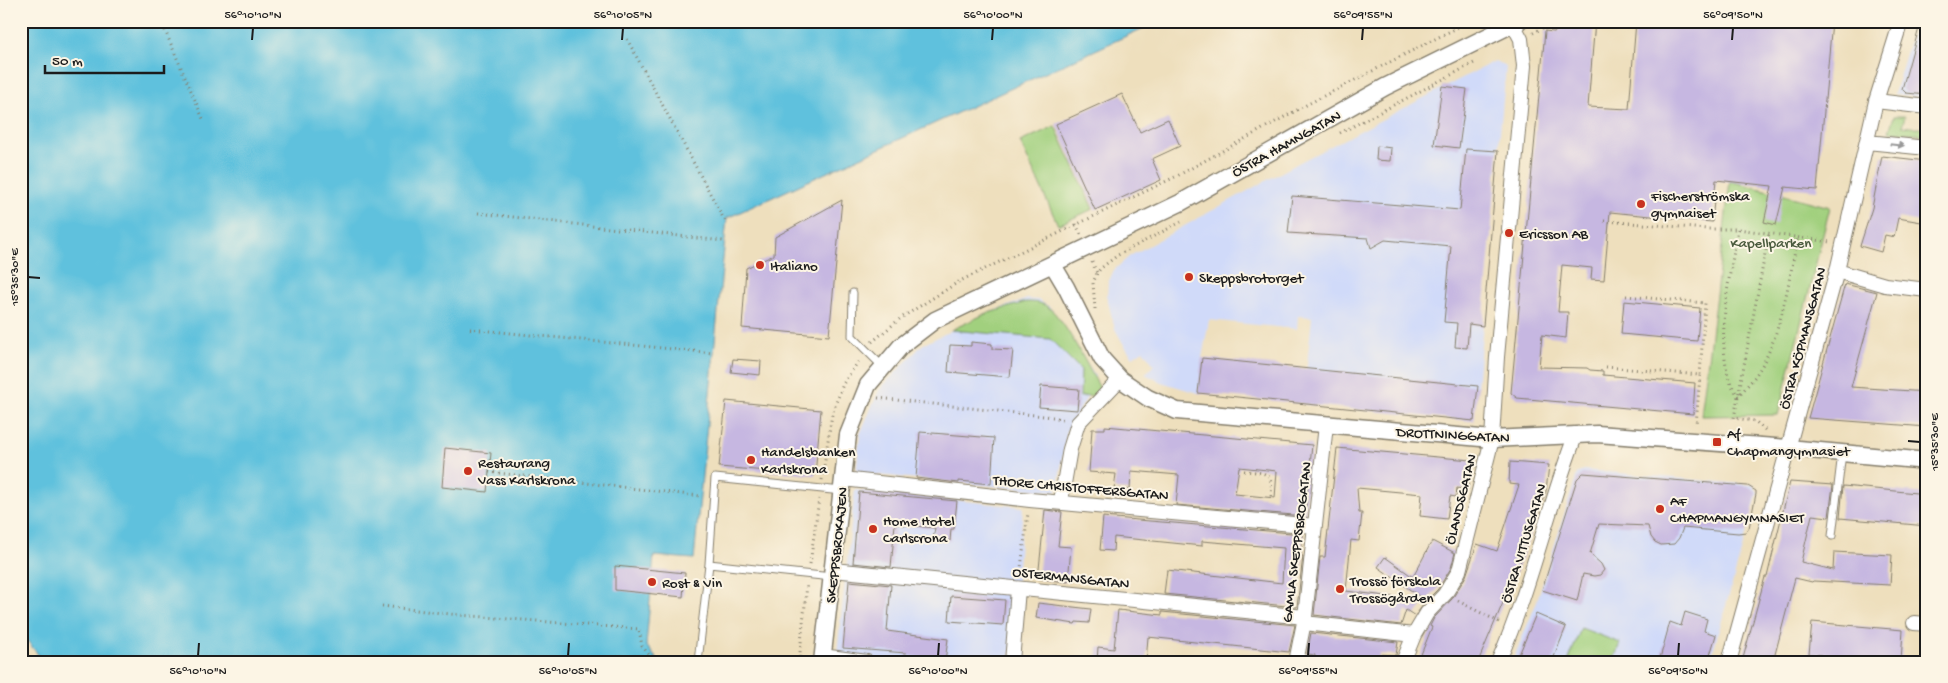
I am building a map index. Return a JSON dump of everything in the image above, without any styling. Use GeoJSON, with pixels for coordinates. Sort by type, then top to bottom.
{"type":"FeatureCollection","features":[{"type":"Feature","properties":{"kind":"street","name":"ÖSTRA KÖPMANSGATAN"},"geometry":{"type":"LineString","coordinates":[[1729,662],[1837,271],[1876,101],[1900,21]]}},
{"type":"Feature","properties":{"kind":"street","name":"ÖLANDSGATAN"},"geometry":{"type":"LineString","coordinates":[[1402,662],[1414,635],[1427,613],[1445,594],[1459,572],[1492,439],[1497,357],[1524,66],[1518,28]]}},
{"type":"Feature","properties":{"kind":"street","name":"ÖSTRA HAMNGATAN"},"geometry":{"type":"LineString","coordinates":[[1052,265],[1180,203],[1385,87],[1518,28]]}},
{"type":"Feature","properties":{"kind":"street"},"geometry":{"type":"LineString","coordinates":[[1876,101],[1927,107]]}},
{"type":"Feature","properties":{"kind":"street"},"geometry":{"type":"LineString","coordinates":[[1868,142],[1927,148]]}},
{"type":"Feature","properties":{"kind":"street","name":"SKEPPSBROKAJEN"},"geometry":{"type":"LineString","coordinates":[[822,659],[848,435],[868,385],[901,346],[935,320],[1052,265]]}},
{"type":"Feature","properties":{"kind":"street","name":"DROTTNINGGATAN"},"geometry":{"type":"LineString","coordinates":[[1052,265],[1066,287],[1102,359],[1120,379],[1148,398],[1177,411],[1492,439],[1597,434],[1756,445],[1927,461]]}},
{"type":"Feature","properties":{"kind":"street"},"geometry":{"type":"LineString","coordinates":[[1837,271],[1884,285],[1927,290]]}},
{"type":"Feature","properties":{"kind":"street"},"geometry":{"type":"LineString","coordinates":[[1061,502],[1070,449],[1078,423],[1120,379]]}},
{"type":"Feature","properties":{"kind":"street","name":"GAMLA SKEPPSBROGATAN"},"geometry":{"type":"LineString","coordinates":[[1296,662],[1304,620],[1326,425]]}},
{"type":"Feature","properties":{"kind":"street","name":"ÖSTRA VITTUSGATAN"},"geometry":{"type":"LineString","coordinates":[[1498,662],[1513,629],[1565,463],[1576,434]]}},
{"type":"Feature","properties":{"kind":"street","name":"THORE CHRISTOFFERSGATAN"},"geometry":{"type":"LineString","coordinates":[[842,485],[1061,502],[1315,526]]}},
{"type":"Feature","properties":{"kind":"street","name":"OSTERMANSGATAN"},"geometry":{"type":"LineString","coordinates":[[833,574],[1018,589],[1304,620],[1414,635]]}},
{"type":"Feature","properties":{"kind":"street"},"geometry":{"type":"LineString","coordinates":[[1012,662],[1018,589]]}},
{"type":"Feature","properties":{"kind":"street"},"geometry":{"type":"LineString","coordinates":[[822,659],[867,662]]}},
{"type":"Feature","properties":{"kind":"lane"},"geometry":{"type":"LineString","coordinates":[[853,293],[852,336],[883,367]]}},
{"type":"Feature","properties":{"kind":"lane"},"geometry":{"type":"LineString","coordinates":[[1832,536],[1842,453]]}},
{"type":"Feature","properties":{"kind":"lane"},"geometry":{"type":"LineString","coordinates":[[698,662],[709,564],[715,478],[842,485]]}},
{"type":"Feature","properties":{"kind":"lane"},"geometry":{"type":"LineString","coordinates":[[709,564],[833,574]]}},
{"type":"Feature","properties":{"kind":"path"},"geometry":{"type":"LineString","coordinates":[[161,21],[204,120]]}},
{"type":"Feature","properties":{"kind":"path"},"geometry":{"type":"LineString","coordinates":[[1518,28],[1557,21]]}},
{"type":"Feature","properties":{"kind":"path"},"geometry":{"type":"LineString","coordinates":[[627,39],[726,224]]}},
{"type":"Feature","properties":{"kind":"path"},"geometry":{"type":"LineString","coordinates":[[1336,134],[1477,61]]}},
{"type":"Feature","properties":{"kind":"path"},"geometry":{"type":"LineString","coordinates":[[478,213],[723,241]]}},
{"type":"Feature","properties":{"kind":"path"},"geometry":{"type":"LineString","coordinates":[[1096,314],[1093,283],[1097,272],[1118,255],[1182,221]]}},
{"type":"Feature","properties":{"kind":"path"},"geometry":{"type":"LineString","coordinates":[[1604,221],[1707,230],[1738,229],[1843,244]]}},
{"type":"Feature","properties":{"kind":"path"},"geometry":{"type":"LineString","coordinates":[[1738,229],[1726,296],[1725,326],[1725,355],[1729,380],[1738,396]]}},
{"type":"Feature","properties":{"kind":"path"},"geometry":{"type":"LineString","coordinates":[[1756,445],[1769,433],[1755,421],[1734,418],[1770,233]]}},
{"type":"Feature","properties":{"kind":"path"},"geometry":{"type":"LineString","coordinates":[[1738,396],[1754,378],[1768,354],[1778,329],[1798,237]]}},
{"type":"Feature","properties":{"kind":"path"},"geometry":{"type":"LineString","coordinates":[[1626,296],[1705,304],[1694,441]]}},
{"type":"Feature","properties":{"kind":"path"},"geometry":{"type":"LineString","coordinates":[[470,329],[713,353]]}},
{"type":"Feature","properties":{"kind":"path"},"geometry":{"type":"LineString","coordinates":[[1606,367],[1700,375]]}},
{"type":"Feature","properties":{"kind":"path"},"geometry":{"type":"LineString","coordinates":[[864,397],[1052,417],[1078,423]]}},
{"type":"Feature","properties":{"kind":"path"},"geometry":{"type":"LineString","coordinates":[[1244,471],[1262,472],[1269,476],[1272,482],[1271,498]]}},
{"type":"Feature","properties":{"kind":"path"},"geometry":{"type":"LineString","coordinates":[[489,472],[700,496]]}},
{"type":"Feature","properties":{"kind":"path"},"geometry":{"type":"LineString","coordinates":[[1018,589],[1030,500]]}},
{"type":"Feature","properties":{"kind":"path"},"geometry":{"type":"LineString","coordinates":[[1445,594],[1513,629]]}},
{"type":"Feature","properties":{"kind":"path"},"geometry":{"type":"LineString","coordinates":[[382,606],[459,615],[639,629],[642,646],[655,662]]}},
{"type":"Feature","properties":{"kind":"path"},"geometry":{"type":"LineString","coordinates":[[21,652],[30,662]]}},
{"type":"Feature","properties":{"kind":"shaded area"},"geometry":{"type":"Polygon","coordinates":[[[1916,21],[1927,21],[1927,98],[1894,94],[1916,21]]]}},
{"type":"Feature","properties":{"kind":"shaded area"},"geometry":{"type":"Polygon","coordinates":[[[1495,61],[1506,67],[1474,421],[1303,404],[1312,317],[1298,316],[1297,329],[1209,320],[1198,393],[1161,382],[1145,374],[1154,365],[1143,350],[1133,357],[1115,329],[1107,298],[1108,283],[1114,270],[1130,256],[1302,161],[1495,61]]]}},
{"type":"Feature","properties":{"kind":"shaded area"},"geometry":{"type":"Polygon","coordinates":[[[1027,299],[1038,300],[1050,307],[1095,376],[1094,386],[1067,431],[1057,492],[856,473],[860,434],[879,390],[922,345],[985,314],[1027,299]]]}},
{"type":"Feature","properties":{"kind":"shaded area"},"geometry":{"type":"Polygon","coordinates":[[[1584,470],[1753,485],[1758,492],[1710,662],[1512,662],[1536,604],[1577,474],[1584,470]]]}},
{"type":"Feature","properties":{"kind":"shaded area"},"geometry":{"type":"Polygon","coordinates":[[[855,490],[1023,507],[1010,662],[836,662],[855,490]]]}},
{"type":"Feature","properties":{"kind":"green space"},"geometry":{"type":"Polygon","coordinates":[[[1894,116],[1905,116],[1902,126],[1927,129],[1927,135],[1889,131],[1894,116]]]}},
{"type":"Feature","properties":{"kind":"green space"},"geometry":{"type":"Polygon","coordinates":[[[1055,126],[1093,209],[1058,225],[1020,142],[1055,126]]]}},
{"type":"Feature","properties":{"kind":"green space","name":"Kapellparken"},"geometry":{"type":"Polygon","coordinates":[[[1730,181],[1830,207],[1778,415],[1701,416],[1730,181]]]}},
{"type":"Feature","properties":{"kind":"green space"},"geometry":{"type":"Polygon","coordinates":[[[1026,302],[1045,305],[1054,313],[1076,344],[1100,388],[1099,395],[1080,397],[1081,370],[1050,339],[951,330],[985,314],[1026,302]]]}},
{"type":"Feature","properties":{"kind":"green space"},"geometry":{"type":"Polygon","coordinates":[[[1581,628],[1620,643],[1613,662],[1568,662],[1581,628]]]}},
{"type":"Feature","properties":{"kind":"water"},"geometry":{"type":"Polygon","coordinates":[[[21,21],[1159,21],[727,218],[694,559],[654,556],[646,645],[659,662],[44,662],[21,633],[21,21]]]}},
{"type":"Feature","properties":{"kind":"building"},"geometry":{"type":"Polygon","coordinates":[[[1578,21],[1595,21],[1588,107],[1629,109],[1636,21],[1832,21],[1817,190],[1785,187],[1776,225],[1764,222],[1772,186],[1716,180],[1712,222],[1610,212],[1604,280],[1591,279],[1592,268],[1562,265],[1558,312],[1568,312],[1566,338],[1542,335],[1539,367],[1587,368],[1603,371],[1603,375],[1695,383],[1693,414],[1517,398],[1511,393],[1545,31],[1554,32],[1578,21]]]}},
{"type":"Feature","properties":{"kind":"building"},"geometry":{"type":"Polygon","coordinates":[[[1921,21],[1927,21],[1927,95],[1906,93],[1902,89],[1921,21]]]}},
{"type":"Feature","properties":{"kind":"building"},"geometry":{"type":"Polygon","coordinates":[[[1442,86],[1467,89],[1459,148],[1434,145],[1442,86]]]}},
{"type":"Feature","properties":{"kind":"building"},"geometry":{"type":"Polygon","coordinates":[[[1122,94],[1140,132],[1168,119],[1180,146],[1152,159],[1161,180],[1095,210],[1056,124],[1122,94]]]}},
{"type":"Feature","properties":{"kind":"building"},"geometry":{"type":"Polygon","coordinates":[[[1377,146],[1391,148],[1390,161],[1376,160],[1377,146]]]}},
{"type":"Feature","properties":{"kind":"building"},"geometry":{"type":"Polygon","coordinates":[[[1466,149],[1498,151],[1483,326],[1469,324],[1467,348],[1455,347],[1457,323],[1444,322],[1451,246],[1385,240],[1371,248],[1368,238],[1288,233],[1292,196],[1460,210],[1466,149]]]}},
{"type":"Feature","properties":{"kind":"building"},"geometry":{"type":"Polygon","coordinates":[[[1882,156],[1927,161],[1927,223],[1898,218],[1894,237],[1885,235],[1881,252],[1860,246],[1872,208],[1882,156]]]}},
{"type":"Feature","properties":{"kind":"building"},"geometry":{"type":"Polygon","coordinates":[[[842,200],[829,336],[742,328],[746,268],[774,255],[775,237],[842,200]]]}},
{"type":"Feature","properties":{"kind":"building"},"geometry":{"type":"Polygon","coordinates":[[[1845,284],[1877,292],[1851,387],[1927,392],[1927,427],[1808,418],[1845,284]]]}},
{"type":"Feature","properties":{"kind":"building"},"geometry":{"type":"Polygon","coordinates":[[[1624,301],[1700,308],[1697,341],[1621,334],[1624,301]]]}},
{"type":"Feature","properties":{"kind":"building"},"geometry":{"type":"Polygon","coordinates":[[[971,342],[992,344],[992,349],[1013,350],[1010,377],[948,372],[950,345],[971,346],[971,342]]]}},
{"type":"Feature","properties":{"kind":"building"},"geometry":{"type":"Polygon","coordinates":[[[1202,358],[1478,386],[1474,421],[1198,393],[1202,358]]]}},
{"type":"Feature","properties":{"kind":"building"},"geometry":{"type":"Polygon","coordinates":[[[733,359],[761,361],[760,375],[731,372],[733,359]]]}},
{"type":"Feature","properties":{"kind":"building"},"geometry":{"type":"Polygon","coordinates":[[[1041,386],[1079,389],[1077,410],[1039,407],[1041,386]]]}},
{"type":"Feature","properties":{"kind":"building"},"geometry":{"type":"Polygon","coordinates":[[[726,401],[821,410],[815,475],[719,467],[726,401]]]}},
{"type":"Feature","properties":{"kind":"building"},"geometry":{"type":"Polygon","coordinates":[[[1105,426],[1312,445],[1305,516],[1176,505],[1179,475],[1131,471],[1130,490],[1114,489],[1116,474],[1089,472],[1092,429],[1105,429],[1105,426]],[[1239,467],[1235,494],[1275,498],[1277,471],[1239,467]]]}},
{"type":"Feature","properties":{"kind":"building"},"geometry":{"type":"Polygon","coordinates":[[[920,432],[994,438],[991,484],[959,481],[959,483],[916,478],[920,432]]]}},
{"type":"Feature","properties":{"kind":"building"},"geometry":{"type":"Polygon","coordinates":[[[445,448],[491,453],[487,492],[442,487],[445,448]]]}},
{"type":"Feature","properties":{"kind":"building"},"geometry":{"type":"Polygon","coordinates":[[[1337,448],[1471,460],[1468,490],[1457,488],[1456,497],[1450,496],[1447,519],[1420,516],[1422,494],[1357,488],[1359,513],[1362,513],[1359,541],[1351,540],[1346,591],[1426,601],[1415,616],[1406,610],[1401,625],[1314,615],[1320,557],[1325,557],[1337,448]]]}},
{"type":"Feature","properties":{"kind":"building"},"geometry":{"type":"Polygon","coordinates":[[[1510,462],[1549,465],[1546,491],[1521,560],[1478,662],[1418,662],[1434,618],[1452,599],[1466,576],[1477,544],[1497,551],[1519,485],[1509,484],[1510,462]]]}},
{"type":"Feature","properties":{"kind":"building","name":"AF CHAPMANGYMNASIET"},"geometry":{"type":"Polygon","coordinates":[[[1583,473],[1748,486],[1756,491],[1749,528],[1746,532],[1738,533],[1683,528],[1674,544],[1661,545],[1651,537],[1648,526],[1599,524],[1590,554],[1601,564],[1604,570],[1600,575],[1583,574],[1577,601],[1542,590],[1577,479],[1583,473]]]}},
{"type":"Feature","properties":{"kind":"building"},"geometry":{"type":"Polygon","coordinates":[[[1790,482],[1833,485],[1829,517],[1812,515],[1801,562],[1833,570],[1834,552],[1892,555],[1890,585],[1812,582],[1795,578],[1773,662],[1742,662],[1765,577],[1767,577],[1790,482]]]}},
{"type":"Feature","properties":{"kind":"building"},"geometry":{"type":"Polygon","coordinates":[[[1843,486],[1927,494],[1927,526],[1840,518],[1843,486]]]}},
{"type":"Feature","properties":{"kind":"building"},"geometry":{"type":"Polygon","coordinates":[[[859,492],[957,501],[954,529],[951,529],[950,541],[933,539],[935,528],[895,524],[891,567],[853,563],[859,492]]]}},
{"type":"Feature","properties":{"kind":"building"},"geometry":{"type":"Polygon","coordinates":[[[1045,510],[1062,512],[1058,546],[1071,547],[1068,582],[1038,579],[1045,510]]]}},
{"type":"Feature","properties":{"kind":"building"},"geometry":{"type":"Polygon","coordinates":[[[1103,517],[1303,534],[1301,556],[1303,556],[1297,607],[1164,594],[1167,570],[1282,583],[1284,548],[1202,541],[1202,546],[1114,537],[1113,551],[1100,550],[1103,517]]]}},
{"type":"Feature","properties":{"kind":"building"},"geometry":{"type":"Polygon","coordinates":[[[1432,541],[1455,553],[1451,568],[1438,589],[1426,601],[1378,567],[1385,557],[1413,577],[1432,541]]]}},
{"type":"Feature","properties":{"kind":"building"},"geometry":{"type":"Polygon","coordinates":[[[615,566],[685,573],[683,597],[615,590],[615,566]]]}},
{"type":"Feature","properties":{"kind":"building"},"geometry":{"type":"Polygon","coordinates":[[[849,581],[891,585],[887,631],[948,639],[945,661],[905,655],[906,653],[843,648],[849,581]]]}},
{"type":"Feature","properties":{"kind":"building"},"geometry":{"type":"Polygon","coordinates":[[[951,596],[1005,600],[1003,625],[949,621],[951,596]]]}},
{"type":"Feature","properties":{"kind":"building"},"geometry":{"type":"Polygon","coordinates":[[[1038,603],[1091,609],[1089,623],[1076,622],[1075,624],[1036,618],[1038,603]]]}},
{"type":"Feature","properties":{"kind":"building"},"geometry":{"type":"Polygon","coordinates":[[[1118,610],[1162,615],[1162,612],[1295,625],[1289,652],[1148,637],[1146,662],[1097,662],[1098,647],[1114,649],[1118,610]]]}},
{"type":"Feature","properties":{"kind":"building"},"geometry":{"type":"Polygon","coordinates":[[[1685,612],[1707,619],[1704,631],[1716,635],[1708,662],[1659,662],[1670,622],[1681,626],[1685,612]]]}},
{"type":"Feature","properties":{"kind":"building"},"geometry":{"type":"Polygon","coordinates":[[[1536,614],[1566,627],[1552,662],[1516,662],[1536,614]]]}},
{"type":"Feature","properties":{"kind":"building"},"geometry":{"type":"Polygon","coordinates":[[[1812,622],[1903,630],[1901,662],[1847,662],[1821,659],[1821,655],[1809,654],[1812,622]]]}},
{"type":"Feature","properties":{"kind":"building"},"geometry":{"type":"Polygon","coordinates":[[[1311,633],[1398,642],[1396,655],[1379,654],[1378,662],[1314,662],[1315,655],[1307,654],[1311,633]]]}},
{"type":"Feature","properties":{"kind":"place","name":"Fischerströmska gymnaiset"},"geometry":{"type":"Point","coordinates":[1641,204]}},
{"type":"Feature","properties":{"kind":"place","name":"Ericsson AB"},"geometry":{"type":"Point","coordinates":[1509,233]}},
{"type":"Feature","properties":{"kind":"place","name":"Italiano"},"geometry":{"type":"Point","coordinates":[760,265]}},
{"type":"Feature","properties":{"kind":"place","name":"Skeppsbrotorget"},"geometry":{"type":"Point","coordinates":[1189,277]}},
{"type":"Feature","properties":{"kind":"place","name":"Af Chapmangymnasiet"},"geometry":{"type":"Point","coordinates":[1717,442]}},
{"type":"Feature","properties":{"kind":"place","name":"Handelsbanken Karlskrona"},"geometry":{"type":"Point","coordinates":[751,460]}},
{"type":"Feature","properties":{"kind":"place","name":"Restaurang Vass Karlskrona"},"geometry":{"type":"Point","coordinates":[468,471]}},
{"type":"Feature","properties":{"kind":"place","name":"AF CHAPMANGYMNASIET"},"geometry":{"type":"Point","coordinates":[1660,509]}},
{"type":"Feature","properties":{"kind":"place","name":"Home Hotel Carlscrona"},"geometry":{"type":"Point","coordinates":[873,529]}},
{"type":"Feature","properties":{"kind":"place","name":"Rost & Vin"},"geometry":{"type":"Point","coordinates":[652,582]}},
{"type":"Feature","properties":{"kind":"place","name":"Trossö förskola Trossögården"},"geometry":{"type":"Point","coordinates":[1340,589]}}]}
